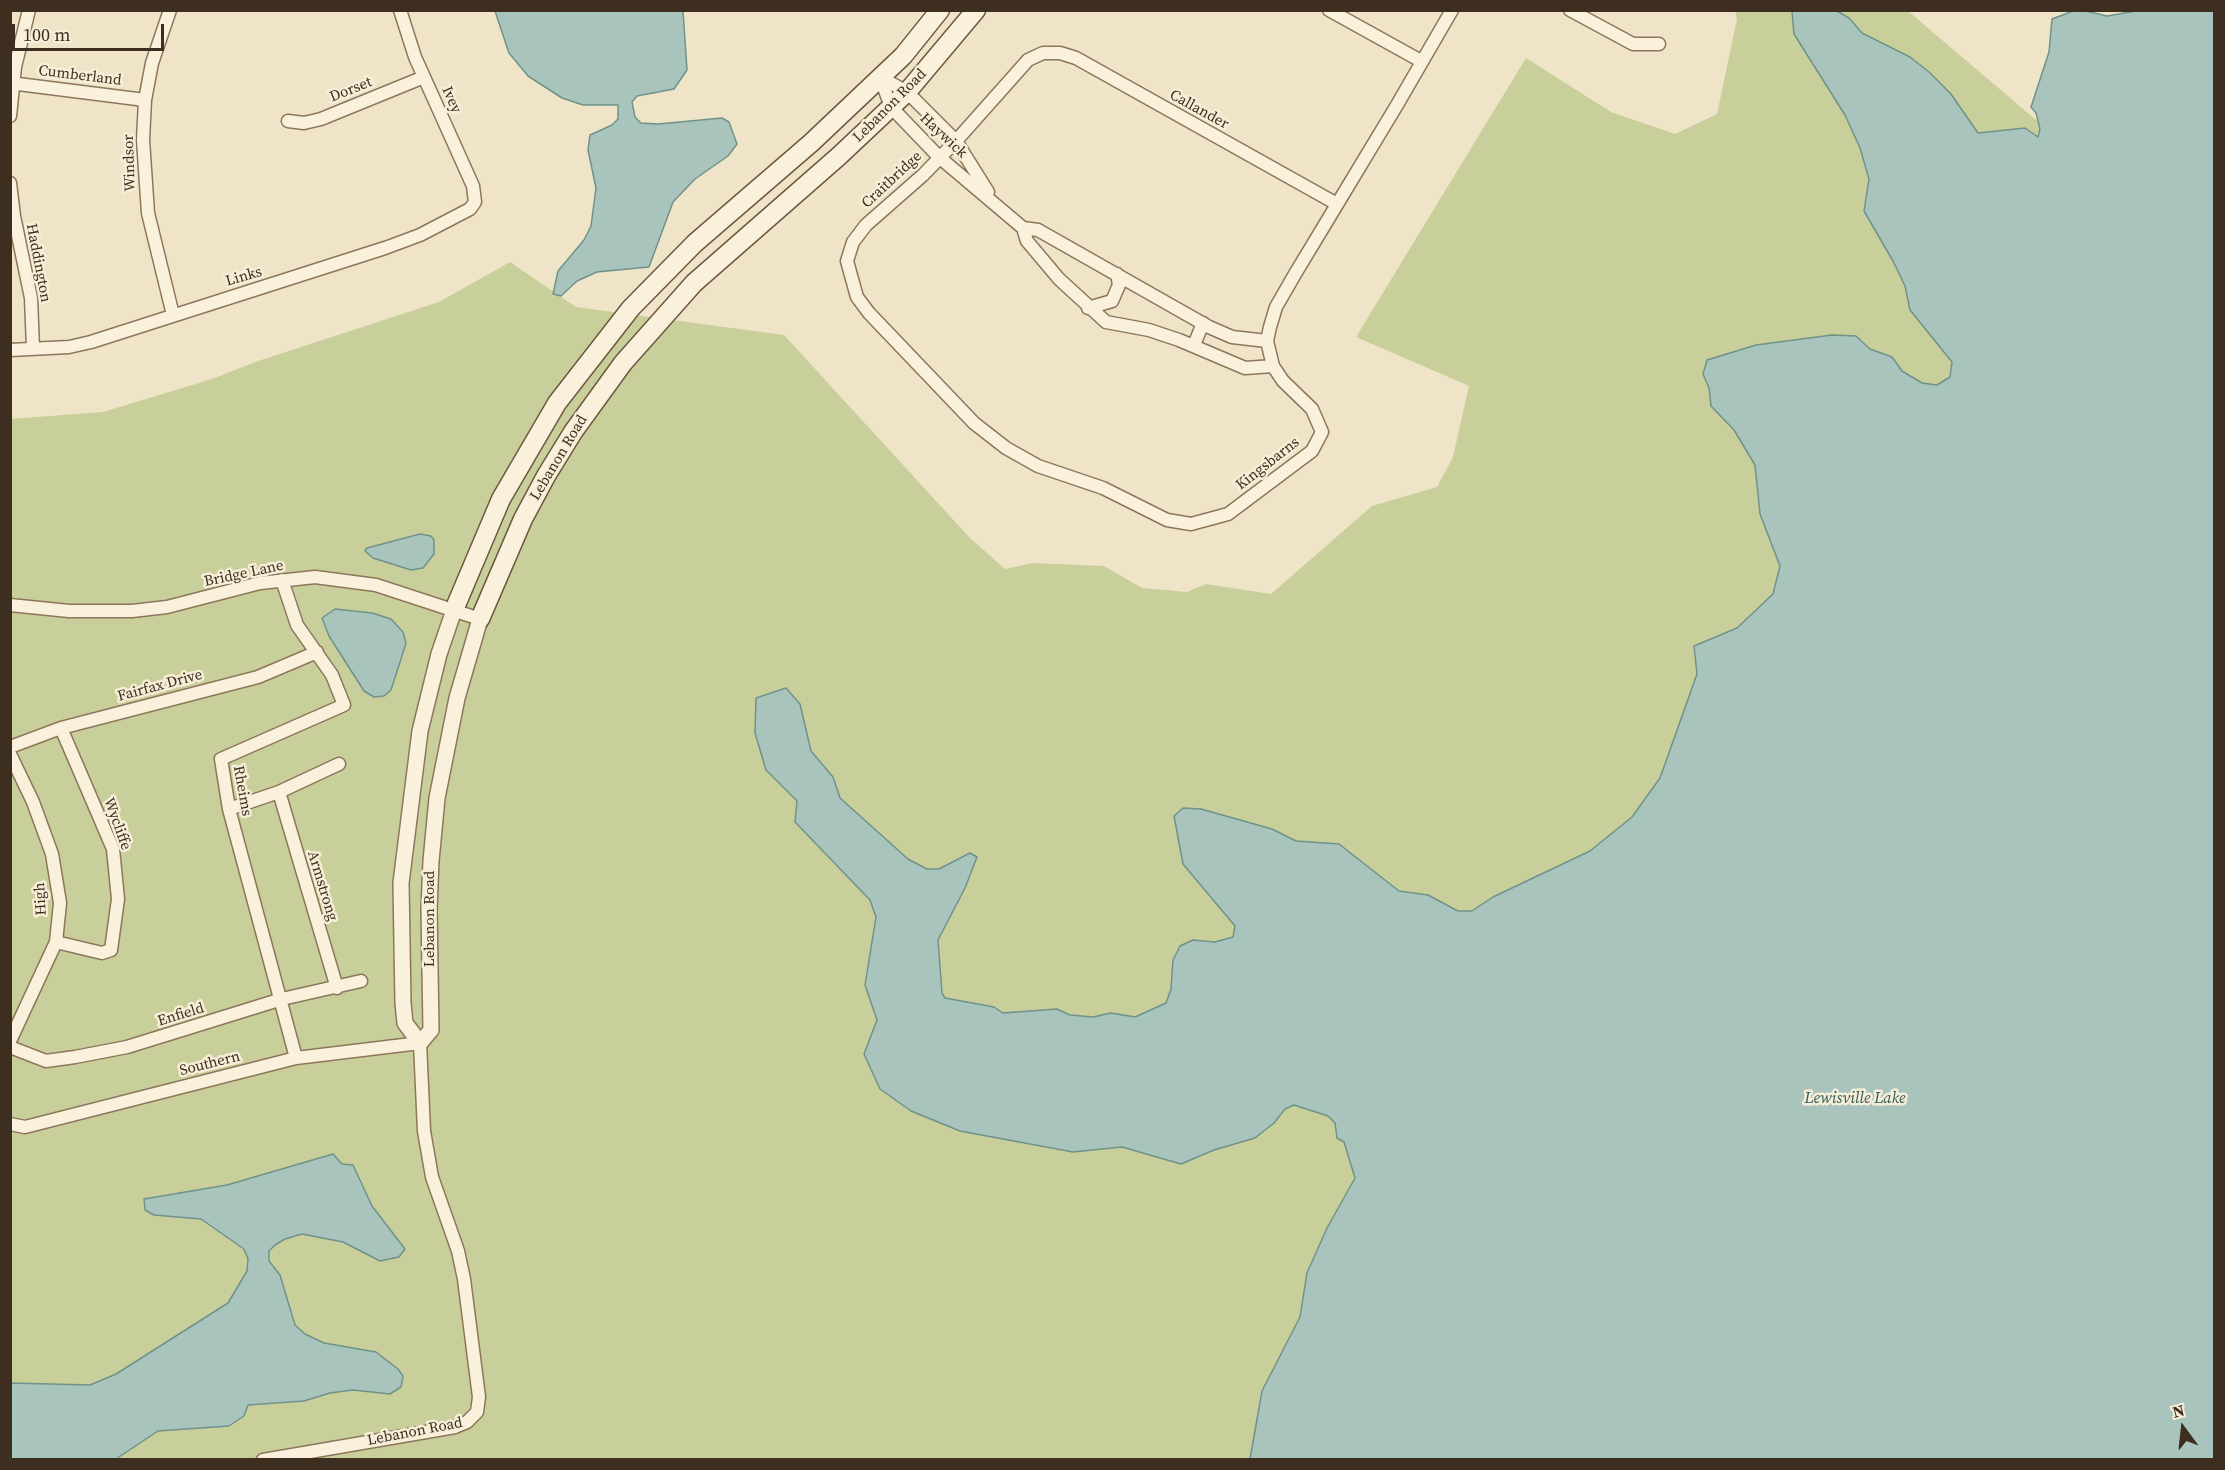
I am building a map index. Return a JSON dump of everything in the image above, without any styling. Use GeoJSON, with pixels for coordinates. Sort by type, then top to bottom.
{"type":"FeatureCollection","features":[{"type":"Feature","properties":{"kind":"main road","name":"Lebanon Road"},"geometry":{"type":"LineString","coordinates":[[454,610],[501,499],[557,403],[631,308],[695,243],[811,143],[903,56],[940,10]]}},
{"type":"Feature","properties":{"kind":"main road","name":"Lebanon Road"},"geometry":{"type":"LineString","coordinates":[[480,619],[519,528],[546,476],[573,432],[623,363],[694,283],[839,156],[907,92],[976,10]]}},
{"type":"Feature","properties":{"kind":"street"},"geometry":{"type":"LineString","coordinates":[[10,116],[12,83],[29,10]]}},
{"type":"Feature","properties":{"kind":"street","name":"Windsor"},"geometry":{"type":"LineString","coordinates":[[170,10],[152,63],[145,100],[143,140],[146,195],[173,315]]}},
{"type":"Feature","properties":{"kind":"street","name":"Ivey"},"geometry":{"type":"LineString","coordinates":[[400,10],[408,40],[473,186],[475,202]]}},
{"type":"Feature","properties":{"kind":"street"},"geometry":{"type":"LineString","coordinates":[[1329,10],[1421,61]]}},
{"type":"Feature","properties":{"kind":"street","name":"Kingsbarns"},"geometry":{"type":"LineString","coordinates":[[847,261],[850,281],[856,297],[974,423],[1006,448],[1038,465],[1103,488],[1167,520],[1191,524],[1228,514],[1312,451],[1322,432],[1312,409],[1282,381],[1273,366],[1267,341],[1276,307],[1452,10]]}},
{"type":"Feature","properties":{"kind":"street"},"geometry":{"type":"LineString","coordinates":[[1570,10],[1633,44],[1659,44]]}},
{"type":"Feature","properties":{"kind":"street","name":"Callander"},"geometry":{"type":"LineString","coordinates":[[1043,53],[1060,52],[1076,58],[1338,204]]}},
{"type":"Feature","properties":{"kind":"street","name":"Craitbridge"},"geometry":{"type":"LineString","coordinates":[[847,261],[853,242],[866,225],[923,175],[1028,60],[1043,53]]}},
{"type":"Feature","properties":{"kind":"street","name":"Dorset"},"geometry":{"type":"LineString","coordinates":[[288,121],[304,123],[321,119],[424,77]]}},
{"type":"Feature","properties":{"kind":"street","name":"Haywick"},"geometry":{"type":"LineString","coordinates":[[880,77],[907,92],[956,141],[997,205]]}},
{"type":"Feature","properties":{"kind":"street","name":"Haywick"},"geometry":{"type":"LineString","coordinates":[[880,77],[891,106],[920,138],[939,157],[1023,228],[1027,241],[1059,279],[1088,308],[1106,322],[1149,330],[1194,345],[1209,355],[1245,368],[1273,366]]}},
{"type":"Feature","properties":{"kind":"street","name":"Cumberland"},"geometry":{"type":"LineString","coordinates":[[12,83],[145,100]]}},
{"type":"Feature","properties":{"kind":"street"},"geometry":{"type":"LineString","coordinates":[[920,138],[936,122]]}},
{"type":"Feature","properties":{"kind":"street","name":"Haddington"},"geometry":{"type":"LineString","coordinates":[[10,183],[12,217],[31,298],[33,348]]}},
{"type":"Feature","properties":{"kind":"street","name":"Links"},"geometry":{"type":"LineString","coordinates":[[10,350],[81,344],[173,315],[405,241],[463,214],[475,202]]}},
{"type":"Feature","properties":{"kind":"street","name":"Haywick"},"geometry":{"type":"LineString","coordinates":[[1023,228],[1038,230],[1232,337],[1267,341]]}},
{"type":"Feature","properties":{"kind":"street"},"geometry":{"type":"LineString","coordinates":[[1088,308],[1112,302],[1119,285],[1117,274]]}},
{"type":"Feature","properties":{"kind":"street"},"geometry":{"type":"LineString","coordinates":[[1194,345],[1203,323]]}},
{"type":"Feature","properties":{"kind":"street","name":"Bridge Lane"},"geometry":{"type":"LineString","coordinates":[[10,605],[69,611],[132,611],[167,607],[282,580],[330,578],[376,585],[480,619]]}},
{"type":"Feature","properties":{"kind":"street","name":"Rheims"},"geometry":{"type":"LineString","coordinates":[[282,580],[297,625],[332,675],[344,705],[222,759],[229,809],[282,999],[296,1058]]}},
{"type":"Feature","properties":{"kind":"street","name":"Lebanon Road"},"geometry":{"type":"LineString","coordinates":[[262,1460],[454,1427],[467,1422],[477,1412],[479,1397],[465,1279],[458,1251],[432,1178],[425,1139],[420,1043],[405,1023],[400,900],[403,858],[420,730],[439,654],[454,610]]}},
{"type":"Feature","properties":{"kind":"street","name":"Lebanon Road"},"geometry":{"type":"LineString","coordinates":[[420,1043],[431,1030],[430,861],[442,766],[468,655],[480,619]]}},
{"type":"Feature","properties":{"kind":"street","name":"Fairfax Drive"},"geometry":{"type":"LineString","coordinates":[[10,747],[62,728],[258,677],[317,652]]}},
{"type":"Feature","properties":{"kind":"street","name":"Wycliffe"},"geometry":{"type":"LineString","coordinates":[[56,942],[102,953],[111,950],[118,899],[113,849],[62,728]]}},
{"type":"Feature","properties":{"kind":"street","name":"High"},"geometry":{"type":"LineString","coordinates":[[10,754],[33,802],[52,854],[60,903],[56,942],[10,1041]]}},
{"type":"Feature","properties":{"kind":"street"},"geometry":{"type":"LineString","coordinates":[[229,809],[279,792],[339,764]]}},
{"type":"Feature","properties":{"kind":"street","name":"Armstrong"},"geometry":{"type":"LineString","coordinates":[[279,792],[337,988]]}},
{"type":"Feature","properties":{"kind":"street"},"geometry":{"type":"LineString","coordinates":[[403,858],[430,861]]}},
{"type":"Feature","properties":{"kind":"street","name":"Enfield"},"geometry":{"type":"LineString","coordinates":[[10,1047],[46,1061],[75,1058],[128,1047],[282,999],[361,981]]}},
{"type":"Feature","properties":{"kind":"street","name":"Southern"},"geometry":{"type":"LineString","coordinates":[[10,1124],[24,1127],[296,1058],[420,1043]]}},
{"type":"Feature","properties":{"kind":"green space"},"geometry":{"type":"Polygon","coordinates":[[[1735,11],[1908,11],[2144,212],[1556,1459],[11,1460],[11,419],[103,412],[212,379],[258,361],[439,302],[510,262],[576,307],[784,335],[969,537],[1005,569],[1032,563],[1104,566],[1142,588],[1187,592],[1206,584],[1271,594],[1372,506],[1437,487],[1453,457],[1469,386],[1356,337],[1526,58],[1611,112],[1675,134],[1717,114],[1737,19],[1735,11]]]}},
{"type":"Feature","properties":{"kind":"water"},"geometry":{"type":"Polygon","coordinates":[[[495,11],[683,11],[687,70],[674,89],[637,96],[632,102],[635,117],[641,123],[658,124],[722,118],[729,122],[737,144],[728,156],[695,179],[673,202],[649,267],[597,272],[577,281],[561,296],[553,294],[558,271],[584,240],[591,226],[596,188],[588,150],[590,135],[612,125],[618,119],[618,105],[583,105],[562,98],[528,76],[509,53],[495,11]]]}},
{"type":"Feature","properties":{"kind":"water","name":"Lewisville Lake"},"geometry":{"type":"Polygon","coordinates":[[[1792,11],[1837,11],[1849,18],[1862,33],[1910,57],[1951,94],[1978,133],[2025,128],[2038,137],[2040,129],[2036,113],[2031,107],[2049,52],[2052,19],[2073,11],[2086,11],[2107,16],[2136,11],[2214,11],[2214,1459],[1250,1459],[1262,1391],[1300,1317],[1307,1273],[1327,1228],[1355,1178],[1344,1142],[1337,1138],[1335,1123],[1328,1116],[1294,1105],[1285,1109],[1274,1123],[1255,1138],[1214,1150],[1181,1164],[1122,1147],[1073,1152],[960,1131],[911,1111],[880,1089],[864,1054],[877,1020],[865,985],[876,917],[870,900],[795,822],[797,801],[766,770],[755,733],[756,698],[786,688],[800,704],[811,751],[833,777],[840,798],[908,859],[927,869],[939,869],[970,853],[977,857],[965,888],[938,940],[942,993],[945,998],[994,1007],[1003,1013],[1057,1009],[1070,1015],[1093,1017],[1111,1013],[1135,1017],[1166,1003],[1171,989],[1173,960],[1180,946],[1193,940],[1215,942],[1233,937],[1235,926],[1183,864],[1174,816],[1183,808],[1201,809],[1272,829],[1296,841],[1339,844],[1399,891],[1428,895],[1458,911],[1472,911],[1493,897],[1590,851],[1632,817],[1660,778],[1697,674],[1694,646],[1737,628],[1773,594],[1780,566],[1760,514],[1755,465],[1734,430],[1711,406],[1709,388],[1703,374],[1707,360],[1756,345],[1832,335],[1856,336],[1870,349],[1892,357],[1902,371],[1922,383],[1937,385],[1950,377],[1952,362],[1910,310],[1905,286],[1864,211],[1869,179],[1860,148],[1845,115],[1794,34],[1792,11]]]}},
{"type":"Feature","properties":{"kind":"water"},"geometry":{"type":"Polygon","coordinates":[[[420,534],[431,536],[434,540],[434,554],[423,568],[411,570],[373,558],[365,551],[367,548],[420,534]]]}},
{"type":"Feature","properties":{"kind":"water"},"geometry":{"type":"Polygon","coordinates":[[[335,609],[372,613],[391,619],[403,632],[406,643],[391,690],[384,696],[374,697],[364,691],[329,636],[322,618],[335,609]]]}},
{"type":"Feature","properties":{"kind":"water"},"geometry":{"type":"Polygon","coordinates":[[[333,1154],[342,1164],[353,1165],[372,1206],[405,1249],[399,1257],[380,1261],[343,1242],[302,1234],[275,1245],[269,1251],[269,1261],[280,1275],[295,1325],[305,1334],[324,1343],[376,1352],[398,1369],[403,1376],[401,1387],[390,1394],[353,1390],[330,1393],[304,1401],[248,1405],[244,1416],[229,1426],[158,1431],[116,1459],[11,1459],[11,1383],[90,1385],[116,1374],[228,1303],[247,1271],[248,1259],[244,1249],[201,1219],[154,1215],[145,1210],[144,1199],[227,1185],[333,1154]]]}}]}
